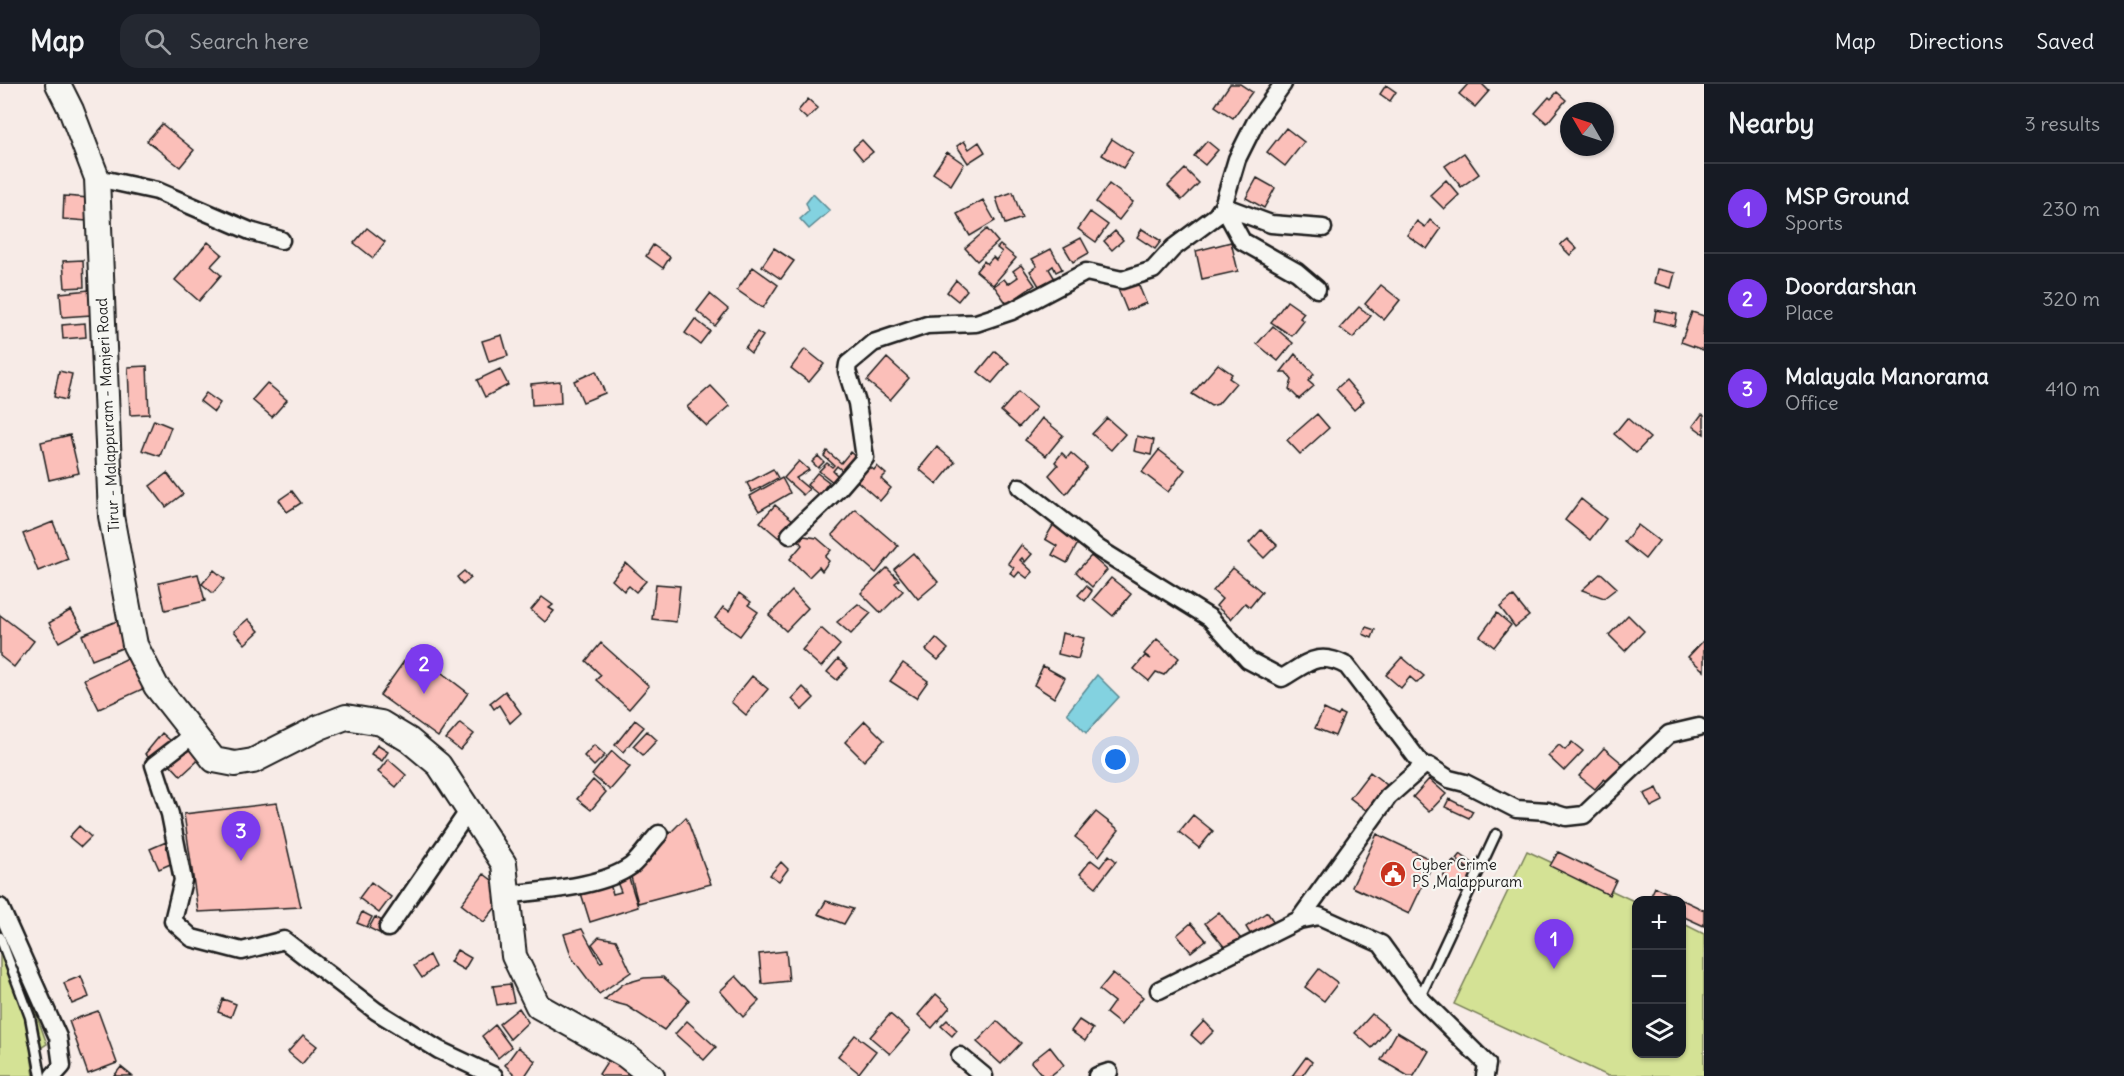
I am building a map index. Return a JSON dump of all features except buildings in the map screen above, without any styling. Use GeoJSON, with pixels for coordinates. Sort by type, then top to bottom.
{"type":"FeatureCollection","features":[{"type":"Feature","properties":{"kind":"main road","name":"Tirur - Malappuram - Manjeri Road"},"geometry":{"type":"LineString","coordinates":[[58,84],[71,110],[97,178],[111,516],[135,645],[156,686],[214,760],[235,764],[253,761],[320,727],[346,717],[381,723],[409,740],[439,765],[504,864],[514,956],[538,1006],[625,1055],[651,1076]]}},
{"type":"Feature","properties":{"kind":"street"},"geometry":{"type":"LineString","coordinates":[[790,535],[839,488],[865,458],[857,403],[847,371],[848,364],[873,343],[927,325],[976,322],[1012,311],[1086,272],[1122,280],[1154,270],[1173,248],[1216,216],[1223,206],[1237,159],[1255,123],[1283,84]]}},
{"type":"Feature","properties":{"kind":"street"},"geometry":{"type":"LineString","coordinates":[[97,178],[157,191],[250,231],[281,240]]}},
{"type":"Feature","properties":{"kind":"street"},"geometry":{"type":"LineString","coordinates":[[1223,206],[1271,224],[1323,228]]}},
{"type":"Feature","properties":{"kind":"street"},"geometry":{"type":"LineString","coordinates":[[1223,206],[1242,241],[1297,272],[1317,289]]}},
{"type":"Feature","properties":{"kind":"street"},"geometry":{"type":"LineString","coordinates":[[1020,487],[1100,549],[1210,618],[1248,660],[1273,675],[1282,678],[1317,658],[1332,658],[1347,666],[1423,766]]}},
{"type":"Feature","properties":{"kind":"street"},"geometry":{"type":"LineString","coordinates":[[1299,920],[1388,797],[1423,766],[1429,766],[1449,779],[1465,783],[1516,809],[1547,811],[1566,817],[1584,815],[1669,734],[1698,727]]}},
{"type":"Feature","properties":{"kind":"street"},"geometry":{"type":"LineString","coordinates":[[193,735],[154,765],[170,814],[183,880],[173,921],[192,938],[242,951],[284,940],[376,1011],[439,1050],[494,1076]]}},
{"type":"Feature","properties":{"kind":"street"},"geometry":{"type":"LineString","coordinates":[[388,928],[469,810]]}},
{"type":"Feature","properties":{"kind":"street"},"geometry":{"type":"LineString","coordinates":[[507,895],[568,887],[605,877],[631,866],[659,834]]}},
{"type":"Feature","properties":{"kind":"street"},"geometry":{"type":"LineString","coordinates":[[0,907],[58,1037],[62,1066],[53,1076]]}},
{"type":"Feature","properties":{"kind":"street"},"geometry":{"type":"LineString","coordinates":[[1159,990],[1299,920],[1319,916],[1381,944],[1420,998],[1486,1064],[1485,1076]]}},
{"type":"Feature","properties":{"kind":"street"},"geometry":{"type":"LineString","coordinates":[[960,1056],[984,1076]]}},
{"type":"Feature","properties":{"kind":"lane"},"geometry":{"type":"LineString","coordinates":[[1420,998],[1496,834]]}},
{"type":"Feature","properties":{"kind":"lane"},"geometry":{"type":"LineString","coordinates":[[0,938],[30,1017],[41,1076]]}},
{"type":"Feature","properties":{"kind":"green space"},"geometry":{"type":"Polygon","coordinates":[[[1527,851],[1632,900],[1632,1058],[1686,1058],[1686,925],[1704,934],[1704,1076],[1608,1076],[1454,1004],[1527,851]]]}},
{"type":"Feature","properties":{"kind":"green space"},"geometry":{"type":"Polygon","coordinates":[[[0,914],[47,1044],[31,1054],[34,1076],[0,1076],[0,914]]]}},
{"type":"Feature","properties":{"kind":"water"},"geometry":{"type":"Polygon","coordinates":[[[813,194],[830,211],[809,229],[800,219],[809,211],[806,203],[813,194]]]}},
{"type":"Feature","properties":{"kind":"water"},"geometry":{"type":"Polygon","coordinates":[[[1097,675],[1119,697],[1086,733],[1067,713],[1097,675]]]}},
{"type":"Feature","properties":{"kind":"place","name":"Doordarshan"},"geometry":{"type":"Point","coordinates":[424,694]}},
{"type":"Feature","properties":{"kind":"place","name":"Malayala Manorama"},"geometry":{"type":"Point","coordinates":[241,861]}},
{"type":"Feature","properties":{"kind":"place","name":"Cyber Crime PS ,Malappuram"},"geometry":{"type":"Point","coordinates":[1393,874]}},
{"type":"Feature","properties":{"kind":"place","name":"MSP Ground"},"geometry":{"type":"Point","coordinates":[1554,969]}}]}
